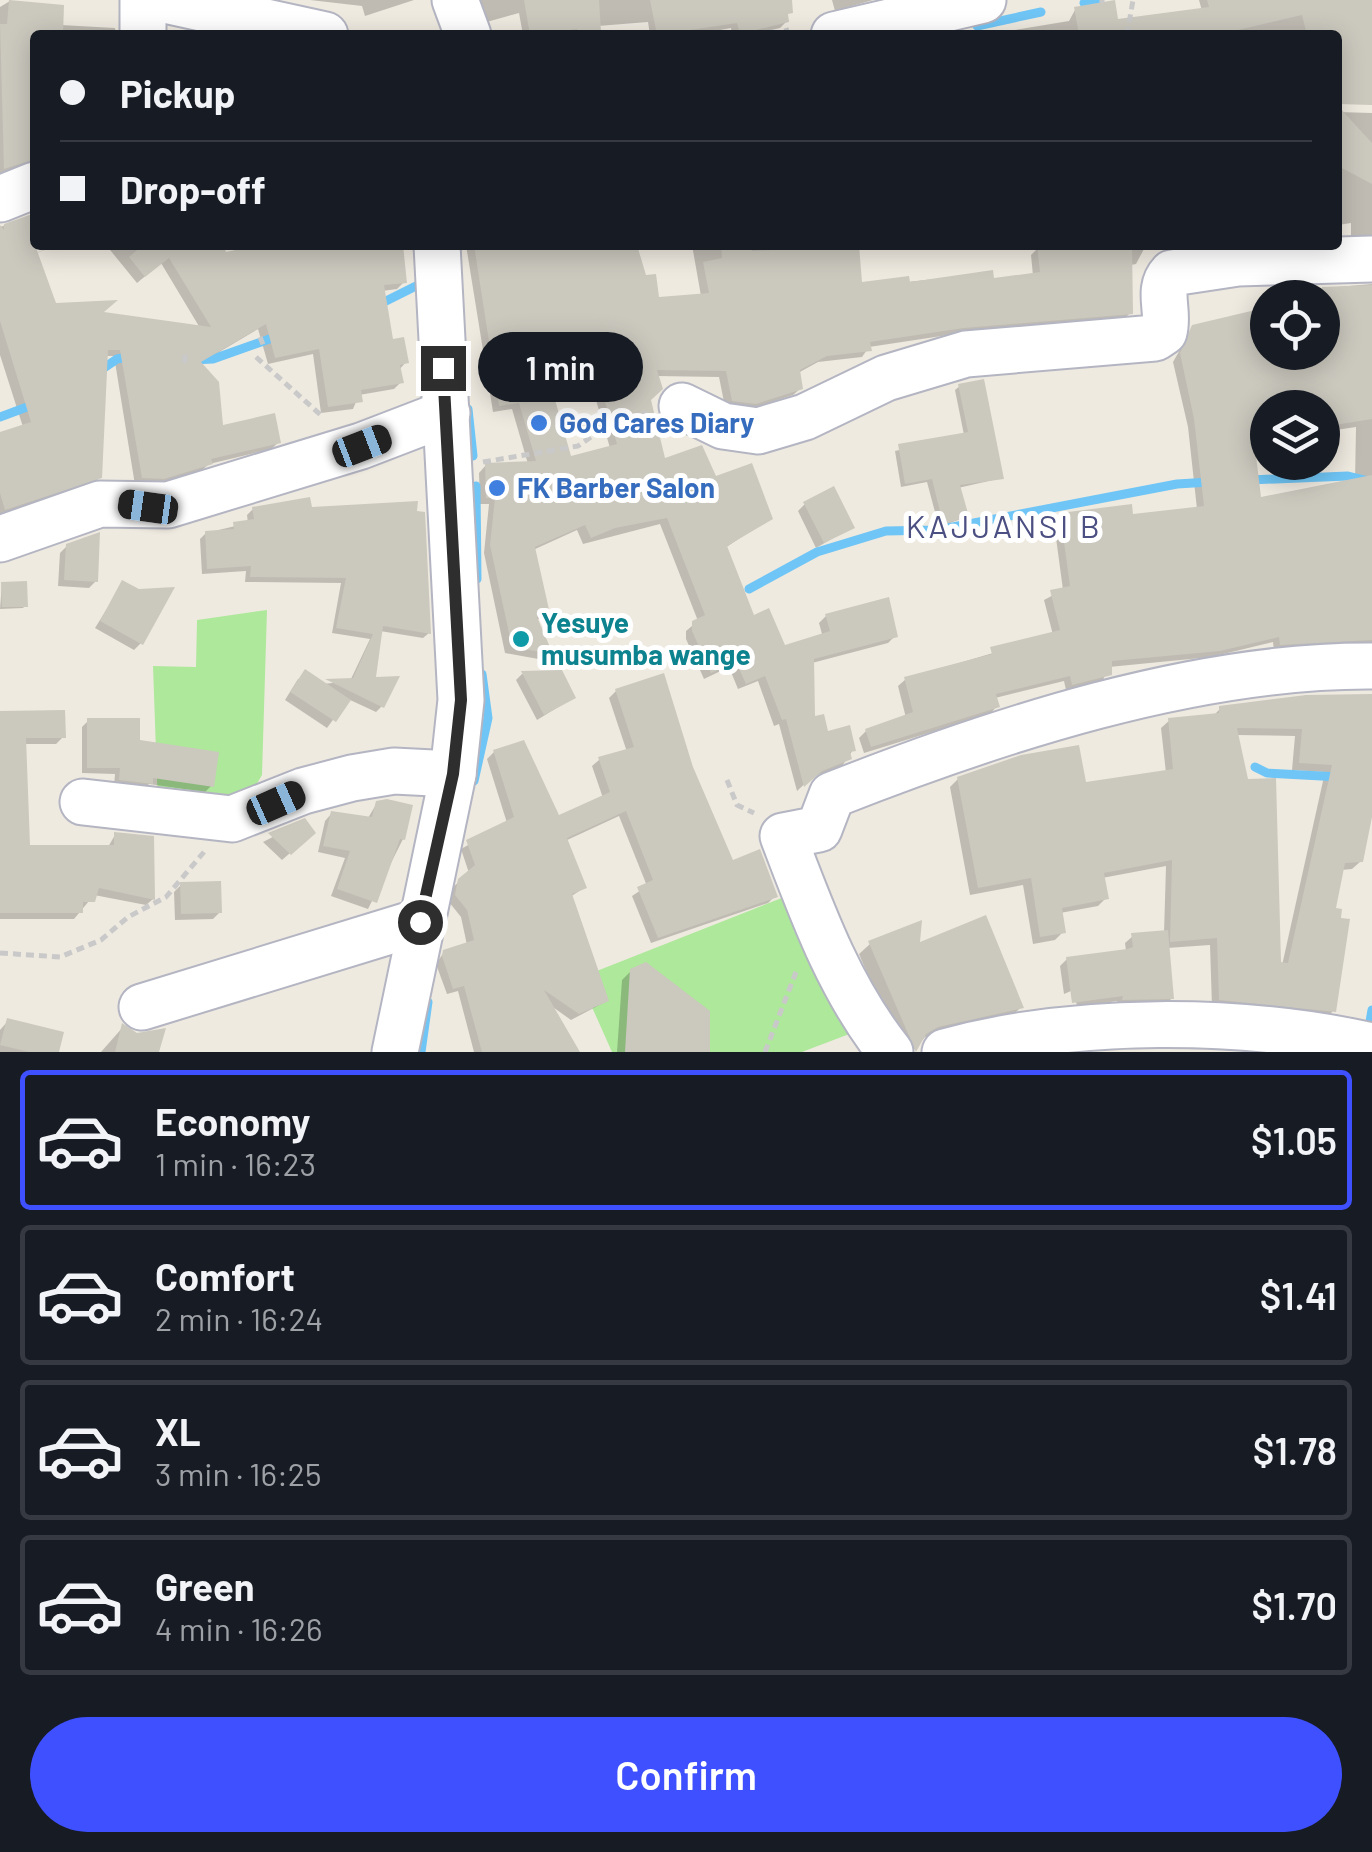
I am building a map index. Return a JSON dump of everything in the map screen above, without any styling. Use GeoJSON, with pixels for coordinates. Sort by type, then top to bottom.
{"type":"FeatureCollection","features":[{"type":"Feature","properties":{"kind":"street"},"geometry":{"type":"LineString","coordinates":[[143,0],[143,30]]}},
{"type":"Feature","properties":{"kind":"street"},"geometry":{"type":"LineString","coordinates":[[165,0],[302,30]]}},
{"type":"Feature","properties":{"kind":"street"},"geometry":{"type":"LineString","coordinates":[[455,0],[466,30]]}},
{"type":"Feature","properties":{"kind":"street"},"geometry":{"type":"LineString","coordinates":[[855,30],[983,0]]}},
{"type":"Feature","properties":{"kind":"street"},"geometry":{"type":"LineString","coordinates":[[0,199],[30,187]]}},
{"type":"Feature","properties":{"kind":"street"},"geometry":{"type":"LineString","coordinates":[[396,1052],[453,774],[461,700],[437,250]]}},
{"type":"Feature","properties":{"kind":"street"},"geometry":{"type":"LineString","coordinates":[[691,411],[722,426],[758,431],[805,416],[886,378],[966,354],[1154,338],[1164,332],[1163,286],[1172,273],[1238,263],[1372,259]]}},
{"type":"Feature","properties":{"kind":"street"},"geometry":{"type":"LineString","coordinates":[[0,539],[100,504],[168,505],[362,446],[446,413]]}},
{"type":"Feature","properties":{"kind":"street"},"geometry":{"type":"LineString","coordinates":[[890,1052],[849,992],[813,916],[783,836],[819,829],[832,795],[1045,720],[1227,678],[1292,668],[1372,666]]}},
{"type":"Feature","properties":{"kind":"street"},"geometry":{"type":"LineString","coordinates":[[84,802],[232,818],[303,791],[352,778],[394,771],[453,774]]}},
{"type":"Feature","properties":{"kind":"street"},"geometry":{"type":"LineString","coordinates":[[142,1006],[420,922]]}},
{"type":"Feature","properties":{"kind":"street"},"geometry":{"type":"LineString","coordinates":[[945,1052],[1101,1028],[1237,1029],[1328,1036],[1372,1046]]}},
{"type":"Feature","properties":{"kind":"path"},"geometry":{"type":"LineString","coordinates":[[1128,30],[1133,0]]}},
{"type":"Feature","properties":{"kind":"path"},"geometry":{"type":"LineString","coordinates":[[260,337],[264,347]]}},
{"type":"Feature","properties":{"kind":"path"},"geometry":{"type":"LineString","coordinates":[[186,356],[186,366]]}},
{"type":"Feature","properties":{"kind":"path"},"geometry":{"type":"LineString","coordinates":[[256,357],[308,406],[362,446]]}},
{"type":"Feature","properties":{"kind":"path"},"geometry":{"type":"LineString","coordinates":[[450,466],[578,446],[608,425],[656,412],[691,411]]}},
{"type":"Feature","properties":{"kind":"path"},"geometry":{"type":"LineString","coordinates":[[0,953],[60,957],[101,940],[128,917],[166,896],[232,818]]}},
{"type":"Feature","properties":{"kind":"path"},"geometry":{"type":"LineString","coordinates":[[764,1052],[786,1004],[813,916]]}},
{"type":"Feature","properties":{"kind":"green space"},"geometry":{"type":"Polygon","coordinates":[[[267,610],[262,775],[244,806],[158,808],[153,666],[196,667],[197,620],[267,610]]]}},
{"type":"Feature","properties":{"kind":"green space"},"geometry":{"type":"Polygon","coordinates":[[[802,890],[873,1025],[802,1052],[612,1052],[579,978],[802,890]]]}},
{"type":"Feature","properties":{"kind":"building"},"geometry":{"type":"Polygon","coordinates":[[[9,0],[64,5],[63,30],[30,30],[30,161],[4,169],[0,24],[7,24],[9,0]]]}},
{"type":"Feature","properties":{"kind":"building"},"geometry":{"type":"Polygon","coordinates":[[[524,0],[599,0],[601,30],[529,30],[524,0]]]}},
{"type":"Feature","properties":{"kind":"building"},"geometry":{"type":"Polygon","coordinates":[[[650,0],[792,0],[789,22],[756,30],[739,30],[737,23],[656,30],[650,0]]]}},
{"type":"Feature","properties":{"kind":"building"},"geometry":{"type":"Polygon","coordinates":[[[1115,0],[1118,19],[1209,7],[1207,0],[1372,0],[1372,105],[1342,104],[1342,30],[1306,30],[1302,15],[1238,30],[1078,30],[1074,7],[1115,0]]]}},
{"type":"Feature","properties":{"kind":"building"},"geometry":{"type":"Polygon","coordinates":[[[1342,110],[1372,143],[1372,184],[1342,168],[1342,110]]]}},
{"type":"Feature","properties":{"kind":"building"},"geometry":{"type":"Polygon","coordinates":[[[30,215],[30,250],[37,250],[56,303],[118,300],[104,312],[211,327],[169,258],[145,277],[129,257],[137,250],[404,250],[407,283],[384,285],[393,339],[404,337],[409,363],[400,365],[404,383],[361,390],[363,402],[328,407],[319,349],[275,358],[266,324],[201,362],[219,382],[223,425],[275,413],[281,443],[211,459],[213,464],[164,479],[142,478],[120,350],[108,350],[102,478],[5,510],[0,493],[0,432],[31,422],[0,321],[0,225],[4,230],[4,224],[30,215]]]}},
{"type":"Feature","properties":{"kind":"building"},"geometry":{"type":"Polygon","coordinates":[[[475,250],[638,250],[646,275],[656,274],[659,297],[709,293],[703,262],[722,258],[721,250],[859,250],[862,282],[909,276],[910,282],[993,270],[994,278],[1040,272],[1038,250],[1132,250],[1133,314],[964,328],[870,342],[872,351],[827,356],[800,370],[803,389],[756,404],[732,401],[726,371],[657,370],[663,389],[651,400],[665,458],[702,445],[716,476],[752,463],[773,519],[727,546],[754,615],[769,608],[785,645],[830,631],[825,614],[889,597],[898,637],[814,659],[815,716],[824,714],[828,731],[850,725],[856,751],[850,752],[852,759],[822,771],[804,787],[786,719],[782,720],[765,676],[746,684],[736,662],[711,673],[692,631],[692,621],[705,615],[667,518],[615,528],[591,538],[585,525],[535,547],[550,614],[537,617],[553,654],[512,647],[490,545],[495,498],[486,498],[485,463],[536,461],[519,403],[499,406],[475,250]],[[598,377],[550,382],[571,456],[617,444],[598,377]]]}},
{"type":"Feature","properties":{"kind":"building"},"geometry":{"type":"Polygon","coordinates":[[[1372,285],[1372,419],[1340,424],[1340,390],[1250,390],[1250,480],[1259,480],[1261,497],[1372,475],[1372,640],[1280,645],[1279,637],[1220,651],[1112,661],[1112,675],[1072,685],[1070,676],[996,694],[1000,707],[871,747],[865,729],[913,712],[904,677],[992,654],[990,647],[1060,630],[1050,590],[1070,586],[1060,513],[1132,504],[1133,514],[1204,506],[1194,419],[1180,353],[1192,325],[1250,311],[1250,370],[1340,370],[1340,286],[1372,285]]]}},
{"type":"Feature","properties":{"kind":"building"},"geometry":{"type":"Polygon","coordinates":[[[984,379],[1004,479],[960,485],[969,517],[943,524],[932,479],[905,484],[898,444],[968,432],[958,384],[984,379]]]}},
{"type":"Feature","properties":{"kind":"building"},"geometry":{"type":"Polygon","coordinates":[[[834,486],[855,528],[824,543],[803,502],[834,486]]]}},
{"type":"Feature","properties":{"kind":"building"},"geometry":{"type":"Polygon","coordinates":[[[310,497],[312,507],[418,501],[417,511],[425,512],[431,634],[383,626],[376,677],[400,676],[384,708],[325,679],[353,678],[373,634],[336,628],[346,578],[250,577],[251,566],[207,569],[205,531],[234,529],[233,522],[254,519],[252,507],[310,497]]]}},
{"type":"Feature","properties":{"kind":"building"},"geometry":{"type":"Polygon","coordinates":[[[100,532],[98,582],[64,580],[66,544],[100,532]]]}},
{"type":"Feature","properties":{"kind":"building"},"geometry":{"type":"Polygon","coordinates":[[[122,580],[139,589],[175,587],[143,645],[100,621],[122,580]]]}},
{"type":"Feature","properties":{"kind":"building"},"geometry":{"type":"Polygon","coordinates":[[[27,581],[28,607],[2,607],[1,582],[27,581]]]}},
{"type":"Feature","properties":{"kind":"building"},"geometry":{"type":"Polygon","coordinates":[[[305,669],[351,700],[336,722],[290,692],[305,669]]]}},
{"type":"Feature","properties":{"kind":"building"},"geometry":{"type":"Polygon","coordinates":[[[562,670],[576,698],[544,715],[521,671],[562,670]]]}},
{"type":"Feature","properties":{"kind":"building"},"geometry":{"type":"Polygon","coordinates":[[[664,673],[693,767],[733,860],[760,849],[778,897],[658,938],[637,887],[653,880],[626,811],[567,838],[587,888],[572,894],[609,1001],[579,1014],[544,990],[580,1052],[482,1052],[464,986],[453,989],[442,956],[443,950],[474,940],[467,910],[455,895],[458,879],[475,865],[466,840],[514,817],[493,750],[524,740],[559,815],[610,792],[598,757],[634,747],[615,689],[664,673]]]}},
{"type":"Feature","properties":{"kind":"building"},"geometry":{"type":"Polygon","coordinates":[[[1372,694],[1372,817],[1363,862],[1345,863],[1336,908],[1342,909],[1341,918],[1350,919],[1336,1012],[1219,1000],[1217,938],[1170,942],[1172,860],[1104,873],[1109,899],[1062,908],[1066,933],[1040,937],[1031,878],[978,888],[957,777],[1021,755],[1079,745],[1086,782],[1173,769],[1168,718],[1219,713],[1219,706],[1306,695],[1372,694]],[[1237,728],[1248,779],[1276,778],[1281,962],[1288,963],[1332,765],[1299,763],[1302,729],[1237,728]]]}},
{"type":"Feature","properties":{"kind":"building"},"geometry":{"type":"Polygon","coordinates":[[[65,710],[66,738],[26,738],[30,845],[114,845],[114,832],[154,836],[155,900],[99,888],[95,902],[83,902],[83,913],[0,913],[0,711],[65,710]]]}},
{"type":"Feature","properties":{"kind":"building"},"geometry":{"type":"Polygon","coordinates":[[[87,718],[140,718],[140,740],[219,752],[214,787],[153,778],[153,784],[119,780],[120,768],[87,768],[87,718]]]}},
{"type":"Feature","properties":{"kind":"building"},"geometry":{"type":"Polygon","coordinates":[[[387,799],[413,805],[405,840],[400,839],[377,903],[337,889],[350,851],[323,846],[331,811],[372,817],[376,801],[387,799]]]}},
{"type":"Feature","properties":{"kind":"building"},"geometry":{"type":"Polygon","coordinates":[[[305,818],[316,833],[291,855],[268,833],[305,818]]]}},
{"type":"Feature","properties":{"kind":"building"},"geometry":{"type":"Polygon","coordinates":[[[221,881],[222,913],[181,914],[180,882],[221,881]]]}},
{"type":"Feature","properties":{"kind":"building"},"geometry":{"type":"Polygon","coordinates":[[[986,915],[1024,1008],[938,1027],[926,1034],[916,1052],[868,941],[922,920],[920,942],[986,915]]]}},
{"type":"Feature","properties":{"kind":"building"},"geometry":{"type":"Polygon","coordinates":[[[1168,930],[1174,999],[1122,1000],[1123,996],[1072,1003],[1066,957],[1127,949],[1133,947],[1131,933],[1168,930]]]}},
{"type":"Feature","properties":{"kind":"building"},"geometry":{"type":"Polygon","coordinates":[[[646,962],[710,1011],[710,1052],[625,1052],[630,969],[646,962]]]}},
{"type":"Feature","properties":{"kind":"building"},"geometry":{"type":"Polygon","coordinates":[[[7,1018],[64,1032],[59,1052],[29,1052],[0,1045],[7,1018]]]}},
{"type":"Feature","properties":{"kind":"building"},"geometry":{"type":"Polygon","coordinates":[[[122,1023],[137,1033],[166,1028],[159,1052],[115,1052],[122,1023]]]}},
{"type":"Feature","properties":{"kind":"waterway"},"geometry":{"type":"LineString","coordinates":[[1084,3],[1098,0]]}},
{"type":"Feature","properties":{"kind":"waterway"},"geometry":{"type":"LineString","coordinates":[[977,26],[1041,12]]}},
{"type":"Feature","properties":{"kind":"waterway"},"geometry":{"type":"LineString","coordinates":[[376,306],[424,282]]}},
{"type":"Feature","properties":{"kind":"waterway"},"geometry":{"type":"LineString","coordinates":[[193,360],[213,359],[278,336]]}},
{"type":"Feature","properties":{"kind":"waterway"},"geometry":{"type":"LineString","coordinates":[[98,372],[117,359],[133,356]]}},
{"type":"Feature","properties":{"kind":"waterway"},"geometry":{"type":"LineString","coordinates":[[0,417],[35,404]]}},
{"type":"Feature","properties":{"kind":"waterway"},"geometry":{"type":"LineString","coordinates":[[468,409],[473,456]]}},
{"type":"Feature","properties":{"kind":"waterway"},"geometry":{"type":"LineString","coordinates":[[1340,476],[1372,482]]}},
{"type":"Feature","properties":{"kind":"waterway"},"geometry":{"type":"LineString","coordinates":[[749,589],[817,552],[886,531],[937,530],[1177,484],[1210,482]]}},
{"type":"Feature","properties":{"kind":"waterway"},"geometry":{"type":"LineString","coordinates":[[476,486],[477,579]]}},
{"type":"Feature","properties":{"kind":"waterway"},"geometry":{"type":"LineString","coordinates":[[474,781],[488,718],[482,674]]}},
{"type":"Feature","properties":{"kind":"waterway"},"geometry":{"type":"LineString","coordinates":[[1255,767],[1267,773],[1340,777]]}},
{"type":"Feature","properties":{"kind":"waterway"},"geometry":{"type":"LineString","coordinates":[[421,1052],[428,1002]]}},
{"type":"Feature","properties":{"kind":"waterway"},"geometry":{"type":"LineString","coordinates":[[1369,1027],[1372,1010]]}},
{"type":"Feature","properties":{"kind":"place","name":"God Cares Diary"},"geometry":{"type":"Point","coordinates":[539,423]}},
{"type":"Feature","properties":{"kind":"place","name":"FK Barber Salon"},"geometry":{"type":"Point","coordinates":[497,488]}},
{"type":"Feature","properties":{"kind":"place","name":"Yesuye musumba wange"},"geometry":{"type":"Point","coordinates":[521,639]}},
{"type":"Feature","properties":{"kind":"district","name":"KAJJANSI B"},"geometry":{"type":"Point","coordinates":[1004,527]}},
{"type":"Feature","properties":{"kind":"route"},"geometry":{"type":"LineString","coordinates":[[420,922],[453,774],[461,700],[443,368]]}}]}
